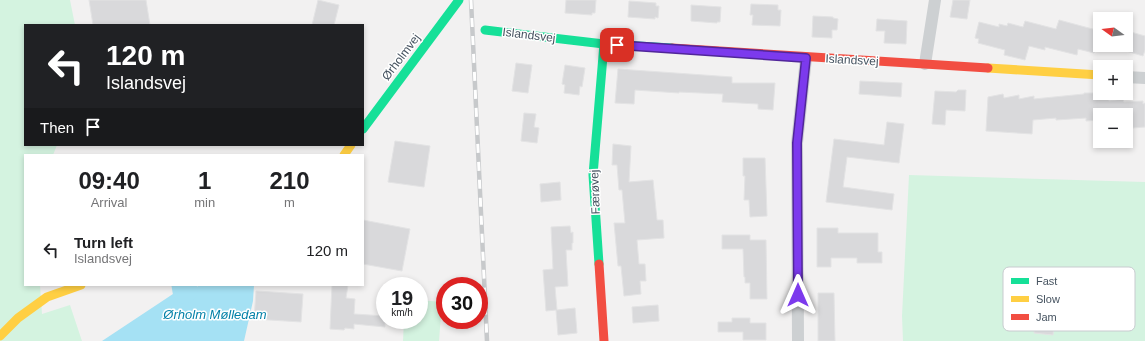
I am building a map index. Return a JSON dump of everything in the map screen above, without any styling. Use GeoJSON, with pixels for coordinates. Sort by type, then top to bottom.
{"type":"FeatureCollection","features":[{"type":"Feature","properties":{"kind":"street","name":"Ørholmvej"},"geometry":{"type":"LineString","coordinates":[[364,128],[459,0]]}},
{"type":"Feature","properties":{"kind":"street"},"geometry":{"type":"LineString","coordinates":[[925,64],[935,0]]}},
{"type":"Feature","properties":{"kind":"street","name":"Islandsvej"},"geometry":{"type":"LineString","coordinates":[[485,30],[604,44],[806,58],[1093,75]]}},
{"type":"Feature","properties":{"kind":"street","name":"Færøvej"},"geometry":{"type":"LineString","coordinates":[[604,44],[593,175],[604,341]]}},
{"type":"Feature","properties":{"kind":"street"},"geometry":{"type":"LineString","coordinates":[[798,341],[797,143],[806,58]]}},
{"type":"Feature","properties":{"kind":"street"},"geometry":{"type":"LineString","coordinates":[[1133,77],[1145,78]]}},
{"type":"Feature","properties":{"kind":"street"},"geometry":{"type":"LineString","coordinates":[[0,336],[18,318],[47,297],[78,286]]}},
{"type":"Feature","properties":{"kind":"green space"},"geometry":{"type":"Polygon","coordinates":[[[0,0],[70,0],[75,24],[24,24],[24,146],[57,146],[53,154],[24,154],[24,286],[40,286],[42,314],[70,305],[82,341],[0,341],[0,0]]]}},
{"type":"Feature","properties":{"kind":"green space"},"geometry":{"type":"Polygon","coordinates":[[[909,175],[1145,182],[1145,341],[903,341],[902,316],[909,175]]]}},
{"type":"Feature","properties":{"kind":"green space"},"geometry":{"type":"Polygon","coordinates":[[[428,301],[436,301],[436,329],[440,329],[439,341],[403,341],[404,329],[428,329],[428,301]]]}},
{"type":"Feature","properties":{"kind":"water","name":"Ørholm Mølledam"},"geometry":{"type":"Polygon","coordinates":[[[198,286],[254,286],[253,301],[244,341],[102,341],[176,292],[185,291],[198,286]]]}},
{"type":"Feature","properties":{"kind":"building"},"geometry":{"type":"Polygon","coordinates":[[[89,0],[146,0],[150,24],[93,24],[89,0]]]}},
{"type":"Feature","properties":{"kind":"building"},"geometry":{"type":"Polygon","coordinates":[[[318,0],[339,5],[334,24],[312,24],[318,0]]]}},
{"type":"Feature","properties":{"kind":"building"},"geometry":{"type":"Polygon","coordinates":[[[566,0],[596,0],[595,13],[592,13],[592,15],[565,13],[566,0]]]}},
{"type":"Feature","properties":{"kind":"building"},"geometry":{"type":"Polygon","coordinates":[[[953,0],[970,0],[967,19],[950,17],[953,0]]]}},
{"type":"Feature","properties":{"kind":"building"},"geometry":{"type":"Polygon","coordinates":[[[629,1],[656,3],[656,6],[659,6],[658,18],[628,17],[629,1]]]}},
{"type":"Feature","properties":{"kind":"building"},"geometry":{"type":"Polygon","coordinates":[[[751,4],[778,5],[778,10],[781,10],[780,26],[752,25],[753,15],[750,15],[751,4]]]}},
{"type":"Feature","properties":{"kind":"building"},"geometry":{"type":"Polygon","coordinates":[[[691,5],[721,7],[720,22],[691,21],[691,5]]]}},
{"type":"Feature","properties":{"kind":"building"},"geometry":{"type":"Polygon","coordinates":[[[813,16],[833,17],[838,19],[837,30],[832,30],[832,38],[812,37],[813,16]]]}},
{"type":"Feature","properties":{"kind":"building"},"geometry":{"type":"Polygon","coordinates":[[[877,19],[907,21],[906,44],[884,43],[885,31],[876,31],[877,19]]]}},
{"type":"Feature","properties":{"kind":"building"},"geometry":{"type":"Polygon","coordinates":[[[1059,20],[1093,29],[1094,53],[1078,49],[1077,55],[1045,47],[1045,50],[1029,46],[1025,60],[1004,55],[1005,50],[978,43],[979,39],[975,38],[979,22],[999,27],[999,24],[1007,26],[1008,23],[1023,27],[1025,21],[1056,29],[1059,20]]]}},
{"type":"Feature","properties":{"kind":"building"},"geometry":{"type":"Polygon","coordinates":[[[1133,33],[1145,36],[1145,50],[1143,56],[1129,52],[1133,52],[1133,33]]]}},
{"type":"Feature","properties":{"kind":"building"},"geometry":{"type":"Polygon","coordinates":[[[516,63],[532,65],[528,93],[512,91],[516,63]]]}},
{"type":"Feature","properties":{"kind":"building"},"geometry":{"type":"Polygon","coordinates":[[[565,65],[585,68],[579,95],[564,93],[565,85],[562,84],[565,65]]]}},
{"type":"Feature","properties":{"kind":"building"},"geometry":{"type":"Polygon","coordinates":[[[618,69],[732,77],[732,83],[775,83],[773,110],[758,109],[758,104],[722,102],[723,94],[635,90],[634,104],[615,103],[618,69]]]}},
{"type":"Feature","properties":{"kind":"building"},"geometry":{"type":"Polygon","coordinates":[[[860,81],[902,83],[901,97],[859,94],[860,81]]]}},
{"type":"Feature","properties":{"kind":"building"},"geometry":{"type":"Polygon","coordinates":[[[958,90],[966,90],[965,111],[946,110],[945,125],[932,124],[935,91],[956,92],[958,90]]]}},
{"type":"Feature","properties":{"kind":"building"},"geometry":{"type":"Polygon","coordinates":[[[1093,93],[1093,100],[1123,100],[1124,102],[1143,101],[1143,104],[1145,103],[1145,127],[1133,128],[1133,108],[1093,108],[1093,120],[1086,121],[1086,118],[1033,120],[1032,134],[986,131],[988,97],[1003,94],[1004,98],[1019,95],[1019,99],[1034,96],[1034,99],[1093,93]]]}},
{"type":"Feature","properties":{"kind":"building"},"geometry":{"type":"Polygon","coordinates":[[[524,113],[536,114],[534,127],[539,128],[537,143],[521,141],[524,113]]]}},
{"type":"Feature","properties":{"kind":"building"},"geometry":{"type":"Polygon","coordinates":[[[887,122],[904,124],[899,163],[847,157],[843,187],[894,194],[892,210],[826,202],[834,139],[884,145],[887,122]]]}},
{"type":"Feature","properties":{"kind":"building"},"geometry":{"type":"Polygon","coordinates":[[[395,141],[430,146],[424,187],[388,182],[395,141]]]}},
{"type":"Feature","properties":{"kind":"building"},"geometry":{"type":"Polygon","coordinates":[[[613,144],[631,146],[629,182],[653,180],[657,220],[663,220],[664,238],[637,240],[639,264],[645,264],[646,281],[640,281],[641,294],[624,296],[621,266],[618,266],[614,223],[625,223],[622,190],[619,190],[617,165],[612,165],[613,144]]]}},
{"type":"Feature","properties":{"kind":"building"},"geometry":{"type":"Polygon","coordinates":[[[743,158],[765,158],[767,216],[750,217],[749,200],[744,200],[745,176],[743,176],[743,158]]]}},
{"type":"Feature","properties":{"kind":"building"},"geometry":{"type":"Polygon","coordinates":[[[560,182],[561,200],[541,202],[540,184],[560,182]]]}},
{"type":"Feature","properties":{"kind":"building"},"geometry":{"type":"Polygon","coordinates":[[[364,220],[410,229],[402,271],[364,264],[364,220]]]}},
{"type":"Feature","properties":{"kind":"building"},"geometry":{"type":"Polygon","coordinates":[[[570,226],[571,233],[573,232],[573,243],[572,250],[566,250],[568,286],[555,287],[557,310],[575,308],[577,333],[558,335],[556,310],[546,311],[543,270],[553,269],[551,227],[570,226]]]}},
{"type":"Feature","properties":{"kind":"building"},"geometry":{"type":"Polygon","coordinates":[[[817,228],[838,228],[838,233],[878,233],[878,252],[882,252],[882,263],[857,263],[857,258],[831,258],[831,267],[817,267],[817,228]]]}},
{"type":"Feature","properties":{"kind":"building"},"geometry":{"type":"Polygon","coordinates":[[[722,235],[750,235],[750,240],[766,240],[767,299],[750,299],[750,283],[745,283],[744,277],[743,249],[722,249],[722,235]]]}},
{"type":"Feature","properties":{"kind":"building"},"geometry":{"type":"Polygon","coordinates":[[[332,286],[348,286],[346,298],[355,299],[354,314],[376,315],[376,326],[354,324],[354,329],[345,328],[344,330],[330,329],[332,286]]]}},
{"type":"Feature","properties":{"kind":"building"},"geometry":{"type":"Polygon","coordinates":[[[256,291],[303,294],[301,322],[254,319],[256,291]]]}},
{"type":"Feature","properties":{"kind":"building"},"geometry":{"type":"Polygon","coordinates":[[[818,293],[834,293],[835,341],[818,341],[818,293]]]}},
{"type":"Feature","properties":{"kind":"building"},"geometry":{"type":"Polygon","coordinates":[[[658,305],[659,321],[633,323],[632,307],[658,305]]]}},
{"type":"Feature","properties":{"kind":"building"},"geometry":{"type":"Polygon","coordinates":[[[732,318],[750,318],[750,323],[766,323],[766,340],[743,340],[743,332],[718,332],[718,322],[732,322],[732,318]]]}},
{"type":"Feature","properties":{"kind":"building"},"geometry":{"type":"Polygon","coordinates":[[[1034,331],[1053,331],[1053,335],[1034,333],[1034,331]]]}},
{"type":"Feature","properties":{"kind":"waterway"},"geometry":{"type":"LineString","coordinates":[[184,286],[185,291]]}},
{"type":"Feature","properties":{"kind":"railway"},"geometry":{"type":"LineString","coordinates":[[471,0],[487,341]]}},
{"type":"Feature","properties":{"kind":"traffic: fast"},"geometry":{"type":"LineString","coordinates":[[364,128],[459,0]]}},
{"type":"Feature","properties":{"kind":"traffic: fast"},"geometry":{"type":"LineString","coordinates":[[485,30],[604,44],[672,48]]}},
{"type":"Feature","properties":{"kind":"traffic: fast"},"geometry":{"type":"LineString","coordinates":[[599,264],[593,175],[604,44]]}},
{"type":"Feature","properties":{"kind":"traffic: slow"},"geometry":{"type":"LineString","coordinates":[[988,68],[1093,75]]}},
{"type":"Feature","properties":{"kind":"traffic: slow"},"geometry":{"type":"LineString","coordinates":[[345,154],[350,146]]}},
{"type":"Feature","properties":{"kind":"traffic: slow"},"geometry":{"type":"LineString","coordinates":[[0,336],[18,318],[47,297],[78,286]]}},
{"type":"Feature","properties":{"kind":"traffic: jam"},"geometry":{"type":"LineString","coordinates":[[672,48],[988,68]]}},
{"type":"Feature","properties":{"kind":"traffic: jam"},"geometry":{"type":"LineString","coordinates":[[599,264],[604,341]]}},
{"type":"Feature","properties":{"kind":"route"},"geometry":{"type":"LineString","coordinates":[[617,45],[806,58],[797,143],[798,295]]}}]}
